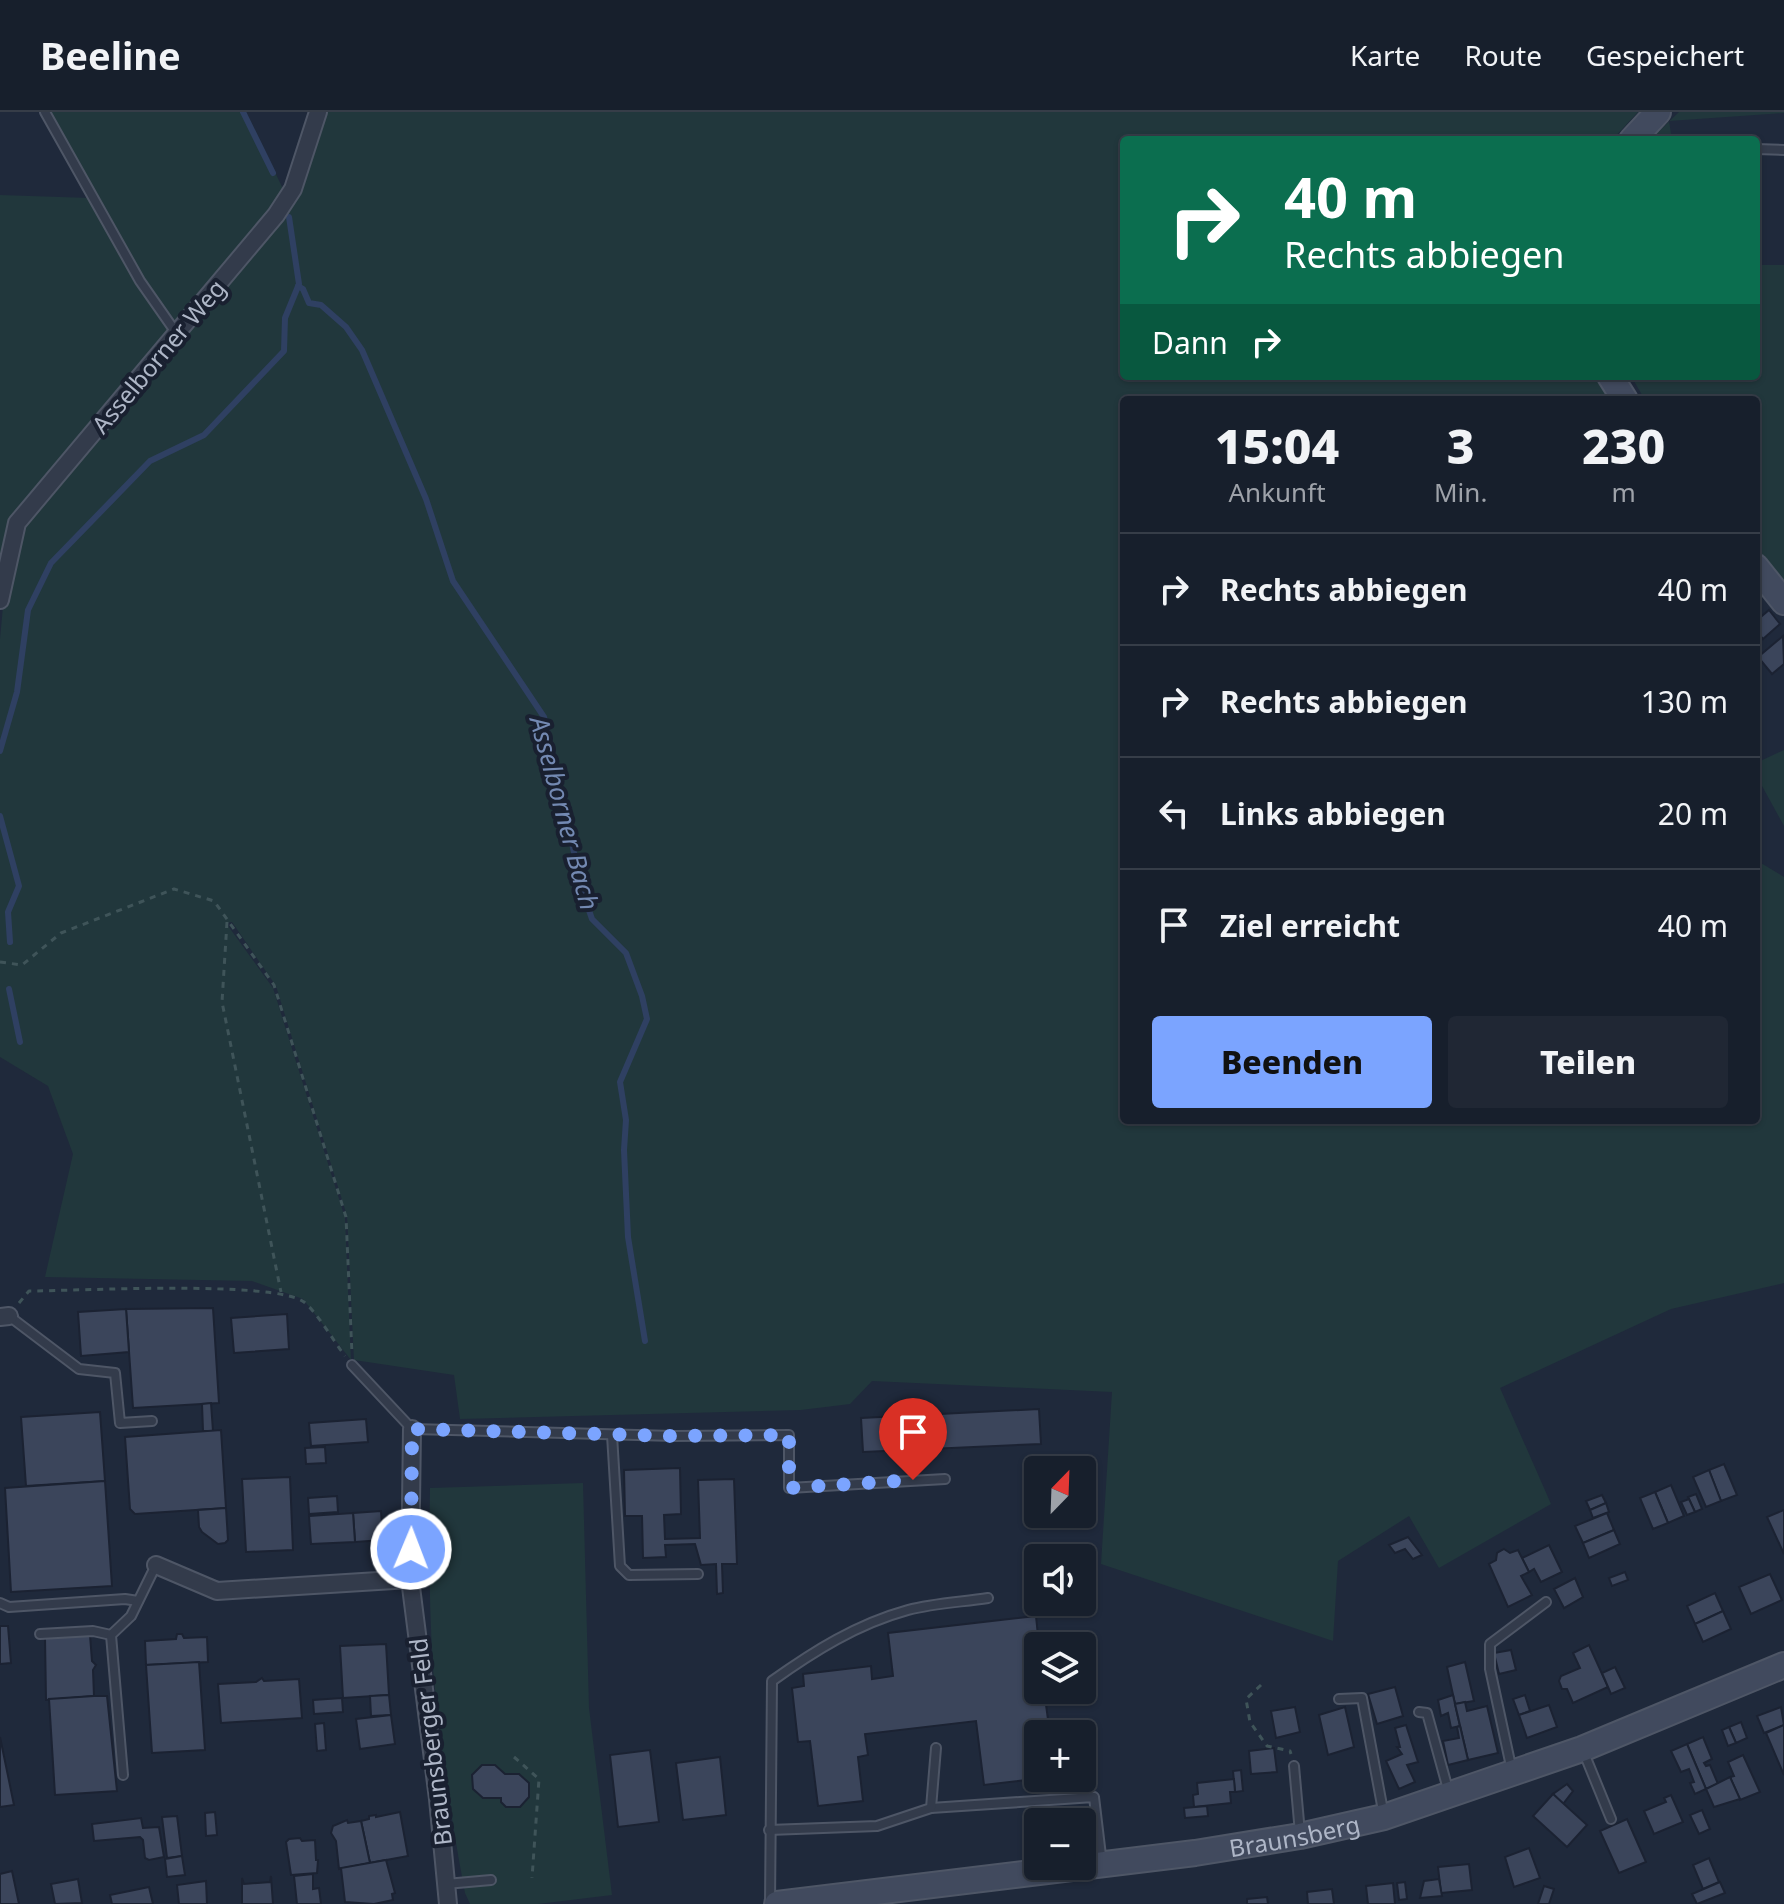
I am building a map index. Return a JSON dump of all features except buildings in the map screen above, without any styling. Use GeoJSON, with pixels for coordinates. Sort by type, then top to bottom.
{"type":"FeatureCollection","features":[{"type":"Feature","properties":{"kind":"main road"},"geometry":{"type":"LineString","coordinates":[[1636,136],[1658,112]]}},
{"type":"Feature","properties":{"kind":"main road"},"geometry":{"type":"LineString","coordinates":[[1760,572],[1784,602]]}},
{"type":"Feature","properties":{"kind":"main road","name":"Braunsberg"},"geometry":{"type":"LineString","coordinates":[[777,1904],[1300,1836],[1384,1817],[1582,1749],[1784,1665]]}},
{"type":"Feature","properties":{"kind":"street","name":"Asselborner Weg"},"geometry":{"type":"LineString","coordinates":[[0,600],[17,523],[251,247],[293,189],[318,112]]}},
{"type":"Feature","properties":{"kind":"street","name":"Braunsberger Feld"},"geometry":{"type":"LineString","coordinates":[[412,1429],[410,1579],[448,1904]]}},
{"type":"Feature","properties":{"kind":"street"},"geometry":{"type":"LineString","coordinates":[[156,1565],[217,1591],[410,1579]]}},
{"type":"Feature","properties":{"kind":"lane"},"geometry":{"type":"LineString","coordinates":[[45,112],[140,281],[177,334]]}},
{"type":"Feature","properties":{"kind":"lane"},"geometry":{"type":"LineString","coordinates":[[1760,149],[1784,150]]}},
{"type":"Feature","properties":{"kind":"lane"},"geometry":{"type":"LineString","coordinates":[[4,1316],[79,1369],[115,1373],[120,1423],[152,1421]]}},
{"type":"Feature","properties":{"kind":"lane"},"geometry":{"type":"LineString","coordinates":[[352,1365],[412,1429],[612,1435],[789,1435],[789,1488],[945,1479]]}},
{"type":"Feature","properties":{"kind":"lane"},"geometry":{"type":"LineString","coordinates":[[612,1435],[620,1566],[623,1571],[629,1575],[698,1574]]}},
{"type":"Feature","properties":{"kind":"lane"},"geometry":{"type":"LineString","coordinates":[[111,1635],[131,1616],[156,1565]]}},
{"type":"Feature","properties":{"kind":"lane"},"geometry":{"type":"LineString","coordinates":[[770,1904],[772,1681],[822,1646],[874,1621],[910,1610],[988,1598]]}},
{"type":"Feature","properties":{"kind":"lane"},"geometry":{"type":"LineString","coordinates":[[0,1603],[9,1607],[125,1599],[138,1601]]}},
{"type":"Feature","properties":{"kind":"lane"},"geometry":{"type":"LineString","coordinates":[[1512,1773],[1490,1669],[1490,1644],[1546,1602]]}},
{"type":"Feature","properties":{"kind":"lane"},"geometry":{"type":"LineString","coordinates":[[40,1634],[93,1631],[111,1635]]}},
{"type":"Feature","properties":{"kind":"lane"},"geometry":{"type":"LineString","coordinates":[[111,1635],[123,1775]]}},
{"type":"Feature","properties":{"kind":"lane"},"geometry":{"type":"LineString","coordinates":[[1339,1699],[1362,1698],[1384,1817]]}},
{"type":"Feature","properties":{"kind":"lane"},"geometry":{"type":"LineString","coordinates":[[1419,1712],[1427,1713],[1450,1796]]}},
{"type":"Feature","properties":{"kind":"lane"},"geometry":{"type":"LineString","coordinates":[[931,1808],[936,1748]]}},
{"type":"Feature","properties":{"kind":"lane"},"geometry":{"type":"LineString","coordinates":[[1582,1749],[1611,1819]]}},
{"type":"Feature","properties":{"kind":"lane"},"geometry":{"type":"LineString","coordinates":[[1294,1766],[1300,1836]]}},
{"type":"Feature","properties":{"kind":"lane"},"geometry":{"type":"LineString","coordinates":[[769,1830],[877,1826],[931,1808],[1094,1797],[1102,1864]]}},
{"type":"Feature","properties":{"kind":"lane"},"geometry":{"type":"LineString","coordinates":[[446,1884],[491,1880]]}},
{"type":"Feature","properties":{"kind":"path"},"geometry":{"type":"LineString","coordinates":[[0,962],[22,965],[61,933],[174,889],[214,901],[274,985],[346,1217],[352,1365]]}},
{"type":"Feature","properties":{"kind":"path"},"geometry":{"type":"LineString","coordinates":[[227,919],[222,1002],[281,1292]]}},
{"type":"Feature","properties":{"kind":"path"},"geometry":{"type":"LineString","coordinates":[[4,1316],[29,1291],[186,1289],[281,1292],[305,1302],[352,1365]]}},
{"type":"Feature","properties":{"kind":"path"},"geometry":{"type":"LineString","coordinates":[[1261,1685],[1246,1699],[1250,1722],[1267,1746],[1290,1751],[1294,1766]]}},
{"type":"Feature","properties":{"kind":"path"},"geometry":{"type":"LineString","coordinates":[[514,1757],[539,1779],[532,1878]]}},
{"type":"Feature","properties":{"kind":"green space"},"geometry":{"type":"Polygon","coordinates":[[[49,112],[246,112],[285,193],[176,328],[143,279],[49,112]]]}},
{"type":"Feature","properties":{"kind":"green space"},"geometry":{"type":"Polygon","coordinates":[[[325,112],[1638,112],[1616,136],[1120,136],[1120,380],[1599,380],[1609,396],[1120,396],[1120,1124],[1760,1124],[1760,862],[1784,877],[1784,1283],[1671,1309],[1500,1388],[1551,1504],[1439,1568],[1409,1516],[1338,1561],[1333,1641],[1101,1564],[1112,1392],[872,1381],[850,1404],[801,1410],[460,1419],[454,1375],[354,1360],[347,1216],[276,986],[232,922],[226,923],[273,988],[345,1218],[351,1360],[303,1299],[252,1281],[45,1277],[73,1154],[48,1086],[0,1057],[0,639],[4,595],[20,526],[281,219],[325,112]]]}},
{"type":"Feature","properties":{"kind":"green space"},"geometry":{"type":"Polygon","coordinates":[[[1679,112],[1784,112],[1784,113],[1670,121],[1679,112]]]}},
{"type":"Feature","properties":{"kind":"green space"},"geometry":{"type":"Polygon","coordinates":[[[1669,122],[1671,136],[1654,136],[1669,122]]]}},
{"type":"Feature","properties":{"kind":"green space"},"geometry":{"type":"Polygon","coordinates":[[[0,195],[90,198],[172,333],[32,496],[0,577],[0,195]]]}},
{"type":"Feature","properties":{"kind":"green space"},"geometry":{"type":"Polygon","coordinates":[[[1760,265],[1784,265],[1784,588],[1760,557],[1760,396],[1643,396],[1633,380],[1760,380],[1760,265]]]}},
{"type":"Feature","properties":{"kind":"green space"},"geometry":{"type":"Polygon","coordinates":[[[1784,750],[1784,826],[1760,782],[1760,761],[1784,750]]]}},
{"type":"Feature","properties":{"kind":"green space"},"geometry":{"type":"Polygon","coordinates":[[[583,1483],[589,1708],[612,1895],[538,1904],[470,1904],[465,1893],[455,1837],[436,1695],[430,1600],[430,1488],[583,1483]]]}},
{"type":"Feature","properties":{"kind":"waterway","name":"Asselborner Bach"},"geometry":{"type":"LineString","coordinates":[[243,112],[273,173]]}},
{"type":"Feature","properties":{"kind":"waterway","name":"Asselborner Bach"},"geometry":{"type":"LineString","coordinates":[[0,751],[17,692],[28,610],[51,563],[150,461],[204,435],[284,351],[285,318],[299,284],[289,217]]}},
{"type":"Feature","properties":{"kind":"waterway","name":"Asselborner Bach"},"geometry":{"type":"LineString","coordinates":[[298,286],[303,289],[309,303],[321,305],[346,327],[362,350],[426,499],[453,581],[544,717],[583,893],[592,919],[626,953],[642,996],[647,1019],[620,1082],[626,1120],[624,1150],[628,1237],[645,1341]]}},
{"type":"Feature","properties":{"kind":"waterway","name":"Asselborner Bach"},"geometry":{"type":"LineString","coordinates":[[0,816],[19,886],[8,912],[10,942]]}},
{"type":"Feature","properties":{"kind":"waterway","name":"Asselborner Bach"},"geometry":{"type":"LineString","coordinates":[[9,989],[20,1042]]}},
{"type":"Feature","properties":{"kind":"route"},"geometry":{"type":"LineString","coordinates":[[411,1549],[412,1429],[674,1436],[789,1435],[789,1488],[913,1480]]}}]}
